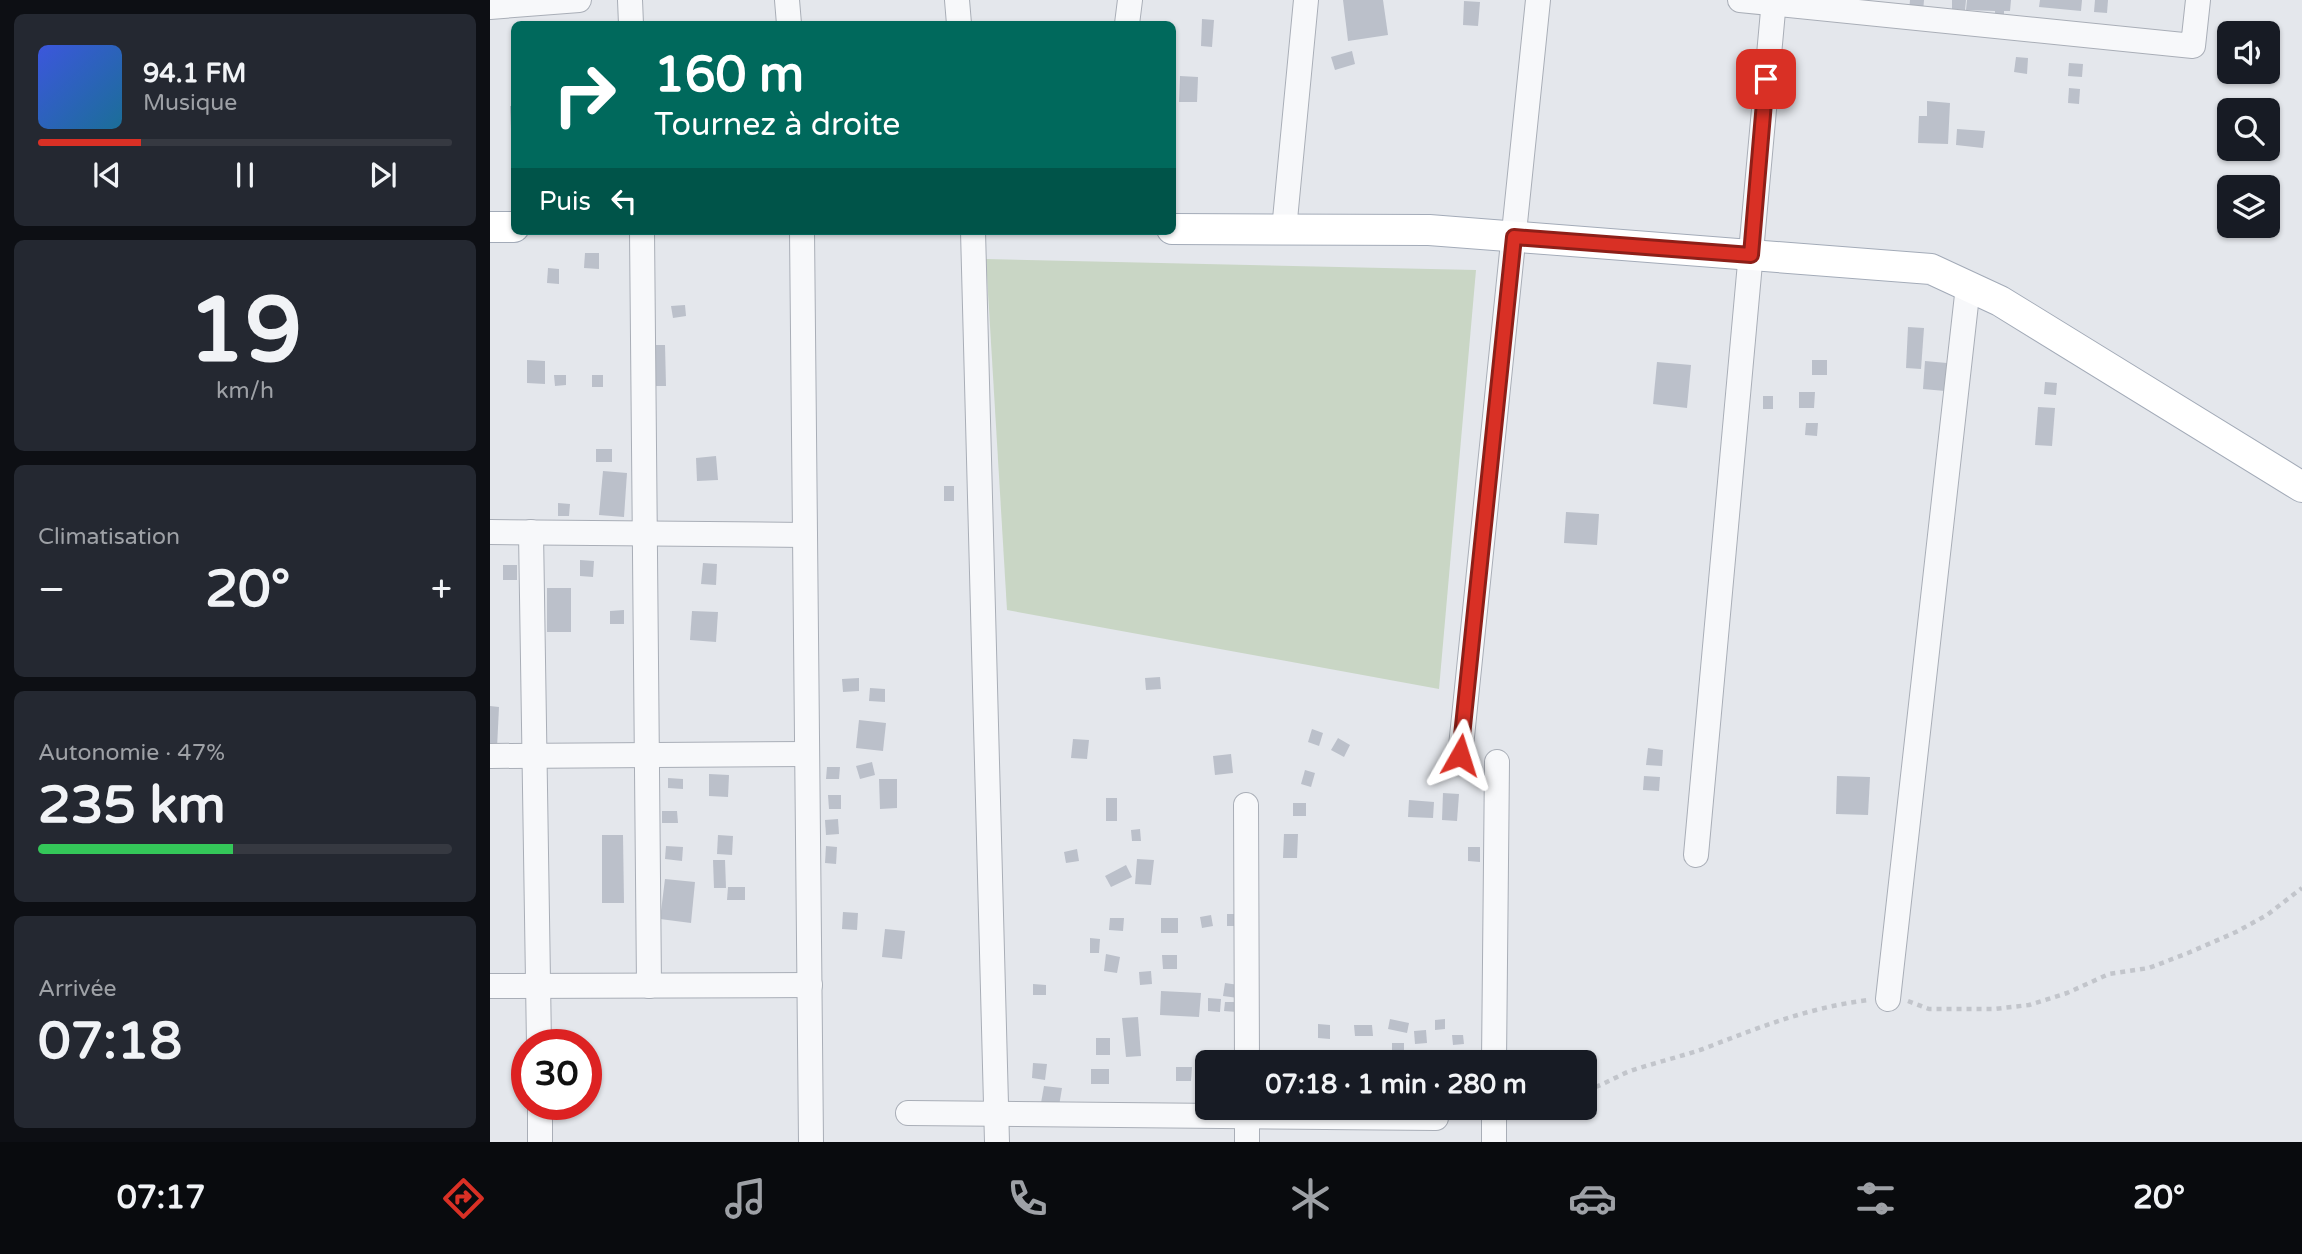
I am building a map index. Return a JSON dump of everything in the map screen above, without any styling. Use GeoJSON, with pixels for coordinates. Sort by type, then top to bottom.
{"type":"FeatureCollection","features":[{"type":"Feature","properties":{"kind":"main road"},"geometry":{"type":"LineString","coordinates":[[490,227],[511,227]]}},
{"type":"Feature","properties":{"kind":"main road"},"geometry":{"type":"LineString","coordinates":[[1176,229],[1430,230],[1931,269],[2000,301],[2302,487]]}},
{"type":"Feature","properties":{"kind":"street"},"geometry":{"type":"LineString","coordinates":[[490,7],[579,0]]}},
{"type":"Feature","properties":{"kind":"street"},"geometry":{"type":"LineString","coordinates":[[630,0],[631,21]]}},
{"type":"Feature","properties":{"kind":"street"},"geometry":{"type":"LineString","coordinates":[[787,0],[789,21]]}},
{"type":"Feature","properties":{"kind":"street"},"geometry":{"type":"LineString","coordinates":[[957,0],[959,21]]}},
{"type":"Feature","properties":{"kind":"street"},"geometry":{"type":"LineString","coordinates":[[1127,21],[1130,0]]}},
{"type":"Feature","properties":{"kind":"street"},"geometry":{"type":"LineString","coordinates":[[1284,230],[1306,0]]}},
{"type":"Feature","properties":{"kind":"street"},"geometry":{"type":"LineString","coordinates":[[1460,755],[1538,0]]}},
{"type":"Feature","properties":{"kind":"street"},"geometry":{"type":"LineString","coordinates":[[1740,0],[2193,46],[2198,0]]}},
{"type":"Feature","properties":{"kind":"street"},"geometry":{"type":"LineString","coordinates":[[1696,855],[1773,2]]}},
{"type":"Feature","properties":{"kind":"street"},"geometry":{"type":"LineString","coordinates":[[642,235],[649,986]]}},
{"type":"Feature","properties":{"kind":"street"},"geometry":{"type":"LineString","coordinates":[[802,235],[811,1142]]}},
{"type":"Feature","properties":{"kind":"street"},"geometry":{"type":"LineString","coordinates":[[973,235],[998,1142]]}},
{"type":"Feature","properties":{"kind":"street"},"geometry":{"type":"LineString","coordinates":[[1888,999],[1968,286]]}},
{"type":"Feature","properties":{"kind":"street"},"geometry":{"type":"LineString","coordinates":[[490,532],[804,535]]}},
{"type":"Feature","properties":{"kind":"street"},"geometry":{"type":"LineString","coordinates":[[531,532],[539,1029]]}},
{"type":"Feature","properties":{"kind":"street"},"geometry":{"type":"LineString","coordinates":[[490,756],[807,754]]}},
{"type":"Feature","properties":{"kind":"street"},"geometry":{"type":"LineString","coordinates":[[1494,1050],[1497,762]]}},
{"type":"Feature","properties":{"kind":"street"},"geometry":{"type":"LineString","coordinates":[[1246,805],[1247,1050]]}},
{"type":"Feature","properties":{"kind":"street"},"geometry":{"type":"LineString","coordinates":[[490,986],[810,985]]}},
{"type":"Feature","properties":{"kind":"street"},"geometry":{"type":"LineString","coordinates":[[908,1113],[1195,1112]]}},
{"type":"Feature","properties":{"kind":"street"},"geometry":{"type":"LineString","coordinates":[[540,1120],[540,1142]]}},
{"type":"Feature","properties":{"kind":"street"},"geometry":{"type":"LineString","coordinates":[[1247,1120],[1247,1142]]}},
{"type":"Feature","properties":{"kind":"street"},"geometry":{"type":"LineString","coordinates":[[1494,1120],[1494,1142]]}},
{"type":"Feature","properties":{"kind":"path"},"geometry":{"type":"LineString","coordinates":[[1597,1087],[1626,1073],[1829,1005],[1888,999],[1906,1000],[1929,1009],[1994,1009],[2029,1005],[2067,993],[2109,974],[2149,968],[2188,953],[2267,915],[2302,888]]}},
{"type":"Feature","properties":{"kind":"green space"},"geometry":{"type":"Polygon","coordinates":[[[986,259],[1476,270],[1439,689],[1007,610],[986,259]]]}},
{"type":"Feature","properties":{"kind":"building"},"geometry":{"type":"Polygon","coordinates":[[[1343,0],[1383,0],[1388,35],[1348,41],[1343,0]]]}},
{"type":"Feature","properties":{"kind":"building"},"geometry":{"type":"Polygon","coordinates":[[[1910,0],[1924,0],[1923,12],[1909,11],[1910,0]]]}},
{"type":"Feature","properties":{"kind":"building"},"geometry":{"type":"Polygon","coordinates":[[[1952,0],[1966,0],[1965,10],[1952,9],[1952,0]]]}},
{"type":"Feature","properties":{"kind":"building"},"geometry":{"type":"Polygon","coordinates":[[[1967,0],[2011,0],[2010,11],[2004,11],[2004,17],[1995,17],[1995,11],[1966,10],[1967,0]]]}},
{"type":"Feature","properties":{"kind":"building"},"geometry":{"type":"Polygon","coordinates":[[[2040,0],[2082,0],[2081,11],[2039,7],[2040,0]]]}},
{"type":"Feature","properties":{"kind":"building"},"geometry":{"type":"Polygon","coordinates":[[[2095,0],[2108,0],[2107,13],[2094,12],[2095,0]]]}},
{"type":"Feature","properties":{"kind":"building"},"geometry":{"type":"Polygon","coordinates":[[[1464,1],[1480,2],[1478,26],[1463,25],[1464,1]]]}},
{"type":"Feature","properties":{"kind":"building"},"geometry":{"type":"Polygon","coordinates":[[[1202,19],[1214,20],[1212,47],[1201,46],[1202,19]]]}},
{"type":"Feature","properties":{"kind":"building"},"geometry":{"type":"Polygon","coordinates":[[[1352,51],[1355,64],[1335,70],[1331,57],[1352,51]]]}},
{"type":"Feature","properties":{"kind":"building"},"geometry":{"type":"Polygon","coordinates":[[[2016,57],[2028,58],[2027,74],[2014,72],[2016,57]]]}},
{"type":"Feature","properties":{"kind":"building"},"geometry":{"type":"Polygon","coordinates":[[[2069,63],[2083,64],[2082,77],[2068,76],[2069,63]]]}},
{"type":"Feature","properties":{"kind":"building"},"geometry":{"type":"Polygon","coordinates":[[[1180,76],[1198,77],[1197,102],[1179,102],[1180,76]]]}},
{"type":"Feature","properties":{"kind":"building"},"geometry":{"type":"Polygon","coordinates":[[[2069,88],[2080,89],[2079,104],[2068,103],[2069,88]]]}},
{"type":"Feature","properties":{"kind":"building"},"geometry":{"type":"Polygon","coordinates":[[[1927,101],[1950,103],[1948,144],[1918,143],[1919,116],[1927,116],[1927,101]]]}},
{"type":"Feature","properties":{"kind":"building"},"geometry":{"type":"Polygon","coordinates":[[[1957,129],[1985,131],[1983,148],[1956,145],[1957,129]]]}},
{"type":"Feature","properties":{"kind":"building"},"geometry":{"type":"Polygon","coordinates":[[[585,253],[599,253],[599,269],[584,268],[585,253]]]}},
{"type":"Feature","properties":{"kind":"building"},"geometry":{"type":"Polygon","coordinates":[[[548,268],[559,269],[559,284],[547,283],[548,268]]]}},
{"type":"Feature","properties":{"kind":"building"},"geometry":{"type":"Polygon","coordinates":[[[685,305],[686,316],[673,318],[671,306],[685,305]]]}},
{"type":"Feature","properties":{"kind":"building"},"geometry":{"type":"Polygon","coordinates":[[[1908,327],[1924,328],[1921,369],[1906,368],[1908,327]]]}},
{"type":"Feature","properties":{"kind":"building"},"geometry":{"type":"Polygon","coordinates":[[[654,345],[665,345],[666,386],[654,386],[654,345]]]}},
{"type":"Feature","properties":{"kind":"building"},"geometry":{"type":"Polygon","coordinates":[[[527,360],[545,361],[545,384],[527,383],[527,360]]]}},
{"type":"Feature","properties":{"kind":"building"},"geometry":{"type":"Polygon","coordinates":[[[1812,360],[1827,360],[1827,375],[1812,375],[1812,360]]]}},
{"type":"Feature","properties":{"kind":"building"},"geometry":{"type":"Polygon","coordinates":[[[1925,361],[1947,363],[1945,391],[1923,389],[1925,361]]]}},
{"type":"Feature","properties":{"kind":"building"},"geometry":{"type":"Polygon","coordinates":[[[1657,362],[1691,365],[1687,408],[1653,404],[1657,362]]]}},
{"type":"Feature","properties":{"kind":"building"},"geometry":{"type":"Polygon","coordinates":[[[554,375],[566,375],[566,385],[555,386],[554,375]]]}},
{"type":"Feature","properties":{"kind":"building"},"geometry":{"type":"Polygon","coordinates":[[[592,375],[603,375],[603,387],[592,387],[592,375]]]}},
{"type":"Feature","properties":{"kind":"building"},"geometry":{"type":"Polygon","coordinates":[[[2045,382],[2057,383],[2056,395],[2044,394],[2045,382]]]}},
{"type":"Feature","properties":{"kind":"building"},"geometry":{"type":"Polygon","coordinates":[[[1799,392],[1815,392],[1814,408],[1799,408],[1799,392]]]}},
{"type":"Feature","properties":{"kind":"building"},"geometry":{"type":"Polygon","coordinates":[[[1763,396],[1773,396],[1773,409],[1763,409],[1763,396]]]}},
{"type":"Feature","properties":{"kind":"building"},"geometry":{"type":"Polygon","coordinates":[[[2038,407],[2055,408],[2052,446],[2035,445],[2038,407]]]}},
{"type":"Feature","properties":{"kind":"building"},"geometry":{"type":"Polygon","coordinates":[[[1806,423],[1818,423],[1817,436],[1805,435],[1806,423]]]}},
{"type":"Feature","properties":{"kind":"building"},"geometry":{"type":"Polygon","coordinates":[[[596,449],[612,449],[612,462],[596,462],[596,449]]]}},
{"type":"Feature","properties":{"kind":"building"},"geometry":{"type":"Polygon","coordinates":[[[716,456],[718,480],[697,481],[696,458],[716,456]]]}},
{"type":"Feature","properties":{"kind":"building"},"geometry":{"type":"Polygon","coordinates":[[[603,471],[627,473],[624,517],[599,515],[603,471]]]}},
{"type":"Feature","properties":{"kind":"building"},"geometry":{"type":"Polygon","coordinates":[[[944,486],[954,486],[954,501],[944,501],[944,486]]]}},
{"type":"Feature","properties":{"kind":"building"},"geometry":{"type":"Polygon","coordinates":[[[558,503],[570,504],[569,516],[558,516],[558,503]]]}},
{"type":"Feature","properties":{"kind":"building"},"geometry":{"type":"Polygon","coordinates":[[[1566,512],[1599,514],[1597,545],[1564,543],[1566,512]]]}},
{"type":"Feature","properties":{"kind":"building"},"geometry":{"type":"Polygon","coordinates":[[[580,560],[594,561],[593,577],[580,576],[580,560]]]}},
{"type":"Feature","properties":{"kind":"building"},"geometry":{"type":"Polygon","coordinates":[[[703,563],[717,564],[716,585],[701,584],[703,563]]]}},
{"type":"Feature","properties":{"kind":"building"},"geometry":{"type":"Polygon","coordinates":[[[503,565],[517,565],[517,580],[503,580],[503,565]]]}},
{"type":"Feature","properties":{"kind":"building"},"geometry":{"type":"Polygon","coordinates":[[[547,588],[571,588],[571,632],[547,632],[547,588]]]}},
{"type":"Feature","properties":{"kind":"building"},"geometry":{"type":"Polygon","coordinates":[[[624,610],[624,624],[610,624],[610,611],[624,610]]]}},
{"type":"Feature","properties":{"kind":"building"},"geometry":{"type":"Polygon","coordinates":[[[692,611],[718,612],[716,642],[690,640],[692,611]]]}},
{"type":"Feature","properties":{"kind":"building"},"geometry":{"type":"Polygon","coordinates":[[[1160,677],[1161,689],[1146,690],[1145,678],[1160,677]]]}},
{"type":"Feature","properties":{"kind":"building"},"geometry":{"type":"Polygon","coordinates":[[[859,678],[859,691],[843,692],[842,679],[859,678]]]}},
{"type":"Feature","properties":{"kind":"building"},"geometry":{"type":"Polygon","coordinates":[[[870,688],[885,689],[885,702],[869,701],[870,688]]]}},
{"type":"Feature","properties":{"kind":"building"},"geometry":{"type":"Polygon","coordinates":[[[490,706],[499,707],[497,748],[490,748],[490,706]]]}},
{"type":"Feature","properties":{"kind":"building"},"geometry":{"type":"Polygon","coordinates":[[[859,720],[886,723],[883,751],[856,748],[859,720]]]}},
{"type":"Feature","properties":{"kind":"building"},"geometry":{"type":"Polygon","coordinates":[[[1312,729],[1323,733],[1319,746],[1308,742],[1312,729]]]}},
{"type":"Feature","properties":{"kind":"building"},"geometry":{"type":"Polygon","coordinates":[[[1338,738],[1350,745],[1344,757],[1331,750],[1338,738]]]}},
{"type":"Feature","properties":{"kind":"building"},"geometry":{"type":"Polygon","coordinates":[[[1073,739],[1089,740],[1087,759],[1071,758],[1073,739]]]}},
{"type":"Feature","properties":{"kind":"building"},"geometry":{"type":"Polygon","coordinates":[[[1648,748],[1663,750],[1662,766],[1646,765],[1648,748]]]}},
{"type":"Feature","properties":{"kind":"building"},"geometry":{"type":"Polygon","coordinates":[[[1231,754],[1233,773],[1215,775],[1213,756],[1231,754]]]}},
{"type":"Feature","properties":{"kind":"building"},"geometry":{"type":"Polygon","coordinates":[[[872,762],[875,775],[860,779],[856,766],[872,762]]]}},
{"type":"Feature","properties":{"kind":"building"},"geometry":{"type":"Polygon","coordinates":[[[827,767],[840,767],[839,779],[826,779],[827,767]]]}},
{"type":"Feature","properties":{"kind":"building"},"geometry":{"type":"Polygon","coordinates":[[[1305,770],[1315,773],[1311,787],[1301,784],[1305,770]]]}},
{"type":"Feature","properties":{"kind":"building"},"geometry":{"type":"Polygon","coordinates":[[[709,774],[729,775],[728,797],[709,796],[709,774]]]}},
{"type":"Feature","properties":{"kind":"building"},"geometry":{"type":"Polygon","coordinates":[[[1644,776],[1660,777],[1659,791],[1643,790],[1644,776]]]}},
{"type":"Feature","properties":{"kind":"building"},"geometry":{"type":"Polygon","coordinates":[[[1837,776],[1870,777],[1868,815],[1836,814],[1837,776]]]}},
{"type":"Feature","properties":{"kind":"building"},"geometry":{"type":"Polygon","coordinates":[[[668,778],[683,779],[683,789],[668,788],[668,778]]]}},
{"type":"Feature","properties":{"kind":"building"},"geometry":{"type":"Polygon","coordinates":[[[879,779],[897,779],[897,808],[880,809],[879,779]]]}},
{"type":"Feature","properties":{"kind":"building"},"geometry":{"type":"Polygon","coordinates":[[[1443,793],[1459,794],[1457,821],[1442,820],[1443,793]]]}},
{"type":"Feature","properties":{"kind":"building"},"geometry":{"type":"Polygon","coordinates":[[[828,795],[841,795],[841,809],[829,809],[828,795]]]}},
{"type":"Feature","properties":{"kind":"building"},"geometry":{"type":"Polygon","coordinates":[[[1106,798],[1117,798],[1117,821],[1106,821],[1106,798]]]}},
{"type":"Feature","properties":{"kind":"building"},"geometry":{"type":"Polygon","coordinates":[[[1409,800],[1434,802],[1433,818],[1408,817],[1409,800]]]}},
{"type":"Feature","properties":{"kind":"building"},"geometry":{"type":"Polygon","coordinates":[[[1293,803],[1306,803],[1306,816],[1293,816],[1293,803]]]}},
{"type":"Feature","properties":{"kind":"building"},"geometry":{"type":"Polygon","coordinates":[[[662,811],[677,811],[678,823],[662,823],[662,811]]]}},
{"type":"Feature","properties":{"kind":"building"},"geometry":{"type":"Polygon","coordinates":[[[838,819],[839,834],[826,835],[825,820],[838,819]]]}},
{"type":"Feature","properties":{"kind":"building"},"geometry":{"type":"Polygon","coordinates":[[[1140,829],[1141,841],[1132,841],[1131,830],[1140,829]]]}},
{"type":"Feature","properties":{"kind":"building"},"geometry":{"type":"Polygon","coordinates":[[[1284,834],[1298,834],[1297,858],[1283,858],[1284,834]]]}},
{"type":"Feature","properties":{"kind":"building"},"geometry":{"type":"Polygon","coordinates":[[[602,835],[623,835],[624,903],[602,903],[602,835]]]}},
{"type":"Feature","properties":{"kind":"building"},"geometry":{"type":"Polygon","coordinates":[[[718,835],[733,836],[732,855],[717,854],[718,835]]]}},
{"type":"Feature","properties":{"kind":"building"},"geometry":{"type":"Polygon","coordinates":[[[666,846],[683,847],[682,861],[665,859],[666,846]]]}},
{"type":"Feature","properties":{"kind":"building"},"geometry":{"type":"Polygon","coordinates":[[[826,846],[837,847],[836,864],[825,863],[826,846]]]}},
{"type":"Feature","properties":{"kind":"building"},"geometry":{"type":"Polygon","coordinates":[[[1468,847],[1480,847],[1480,862],[1468,861],[1468,847]]]}},
{"type":"Feature","properties":{"kind":"building"},"geometry":{"type":"Polygon","coordinates":[[[1077,849],[1079,861],[1066,863],[1064,852],[1077,849]]]}},
{"type":"Feature","properties":{"kind":"building"},"geometry":{"type":"Polygon","coordinates":[[[1137,859],[1154,860],[1151,885],[1135,884],[1137,859]]]}},
{"type":"Feature","properties":{"kind":"building"},"geometry":{"type":"Polygon","coordinates":[[[713,860],[725,860],[726,888],[714,888],[713,860]]]}},
{"type":"Feature","properties":{"kind":"building"},"geometry":{"type":"Polygon","coordinates":[[[1126,865],[1132,877],[1111,887],[1105,876],[1126,865]]]}},
{"type":"Feature","properties":{"kind":"building"},"geometry":{"type":"Polygon","coordinates":[[[665,879],[695,882],[691,923],[660,919],[665,879]]]}},
{"type":"Feature","properties":{"kind":"building"},"geometry":{"type":"Polygon","coordinates":[[[728,887],[745,887],[745,900],[727,900],[728,887]]]}},
{"type":"Feature","properties":{"kind":"building"},"geometry":{"type":"Polygon","coordinates":[[[843,912],[858,913],[857,930],[842,929],[843,912]]]}},
{"type":"Feature","properties":{"kind":"building"},"geometry":{"type":"Polygon","coordinates":[[[1227,914],[1238,914],[1238,926],[1227,926],[1227,914]]]}},
{"type":"Feature","properties":{"kind":"building"},"geometry":{"type":"Polygon","coordinates":[[[1211,915],[1213,926],[1202,928],[1200,917],[1211,915]]]}},
{"type":"Feature","properties":{"kind":"building"},"geometry":{"type":"Polygon","coordinates":[[[1110,918],[1124,918],[1123,931],[1109,930],[1110,918]]]}},
{"type":"Feature","properties":{"kind":"building"},"geometry":{"type":"Polygon","coordinates":[[[1161,918],[1178,918],[1178,933],[1161,933],[1161,918]]]}},
{"type":"Feature","properties":{"kind":"building"},"geometry":{"type":"Polygon","coordinates":[[[885,929],[905,931],[902,959],[882,957],[885,929]]]}},
{"type":"Feature","properties":{"kind":"building"},"geometry":{"type":"Polygon","coordinates":[[[1090,938],[1100,939],[1099,953],[1090,953],[1090,938]]]}},
{"type":"Feature","properties":{"kind":"building"},"geometry":{"type":"Polygon","coordinates":[[[1106,954],[1120,957],[1117,973],[1104,971],[1106,954]]]}},
{"type":"Feature","properties":{"kind":"building"},"geometry":{"type":"Polygon","coordinates":[[[1162,955],[1177,955],[1177,969],[1163,969],[1162,955]]]}},
{"type":"Feature","properties":{"kind":"building"},"geometry":{"type":"Polygon","coordinates":[[[1151,971],[1152,984],[1140,985],[1139,972],[1151,971]]]}},
{"type":"Feature","properties":{"kind":"building"},"geometry":{"type":"Polygon","coordinates":[[[1225,983],[1239,985],[1238,998],[1223,996],[1225,983]]]}},
{"type":"Feature","properties":{"kind":"building"},"geometry":{"type":"Polygon","coordinates":[[[1033,984],[1046,985],[1046,995],[1033,995],[1033,984]]]}},
{"type":"Feature","properties":{"kind":"building"},"geometry":{"type":"Polygon","coordinates":[[[1161,991],[1201,993],[1199,1017],[1160,1015],[1161,991]]]}},
{"type":"Feature","properties":{"kind":"building"},"geometry":{"type":"Polygon","coordinates":[[[1208,998],[1221,999],[1220,1012],[1208,1011],[1208,998]]]}},
{"type":"Feature","properties":{"kind":"building"},"geometry":{"type":"Polygon","coordinates":[[[1225,1002],[1237,1002],[1237,1012],[1224,1011],[1225,1002]]]}},
{"type":"Feature","properties":{"kind":"building"},"geometry":{"type":"Polygon","coordinates":[[[1138,1017],[1141,1056],[1126,1057],[1122,1018],[1138,1017]]]}},
{"type":"Feature","properties":{"kind":"building"},"geometry":{"type":"Polygon","coordinates":[[[1390,1019],[1409,1023],[1407,1033],[1388,1029],[1390,1019]]]}},
{"type":"Feature","properties":{"kind":"building"},"geometry":{"type":"Polygon","coordinates":[[[1445,1019],[1445,1029],[1435,1030],[1435,1020],[1445,1019]]]}},
{"type":"Feature","properties":{"kind":"building"},"geometry":{"type":"Polygon","coordinates":[[[1318,1024],[1330,1025],[1330,1039],[1318,1038],[1318,1024]]]}},
{"type":"Feature","properties":{"kind":"building"},"geometry":{"type":"Polygon","coordinates":[[[1354,1025],[1372,1025],[1373,1036],[1355,1036],[1354,1025]]]}},
{"type":"Feature","properties":{"kind":"building"},"geometry":{"type":"Polygon","coordinates":[[[1426,1030],[1427,1043],[1415,1044],[1414,1031],[1426,1030]]]}},
{"type":"Feature","properties":{"kind":"building"},"geometry":{"type":"Polygon","coordinates":[[[1452,1035],[1463,1035],[1464,1044],[1453,1045],[1452,1035]]]}},
{"type":"Feature","properties":{"kind":"building"},"geometry":{"type":"Polygon","coordinates":[[[1096,1038],[1110,1038],[1110,1055],[1096,1055],[1096,1038]]]}},
{"type":"Feature","properties":{"kind":"building"},"geometry":{"type":"Polygon","coordinates":[[[1392,1043],[1404,1043],[1404,1050],[1392,1050],[1392,1043]]]}},
{"type":"Feature","properties":{"kind":"building"},"geometry":{"type":"Polygon","coordinates":[[[1033,1063],[1047,1064],[1045,1080],[1032,1078],[1033,1063]]]}},
{"type":"Feature","properties":{"kind":"building"},"geometry":{"type":"Polygon","coordinates":[[[1176,1067],[1192,1067],[1191,1081],[1176,1081],[1176,1067]]]}},
{"type":"Feature","properties":{"kind":"building"},"geometry":{"type":"Polygon","coordinates":[[[1091,1069],[1109,1069],[1109,1084],[1091,1084],[1091,1069]]]}},
{"type":"Feature","properties":{"kind":"building"},"geometry":{"type":"Polygon","coordinates":[[[1044,1086],[1062,1088],[1059,1106],[1041,1103],[1044,1086]]]}},
{"type":"Feature","properties":{"kind":"route"},"geometry":{"type":"LineString","coordinates":[[1460,755],[1514,237],[1751,255],[1766,79]]}}]}
